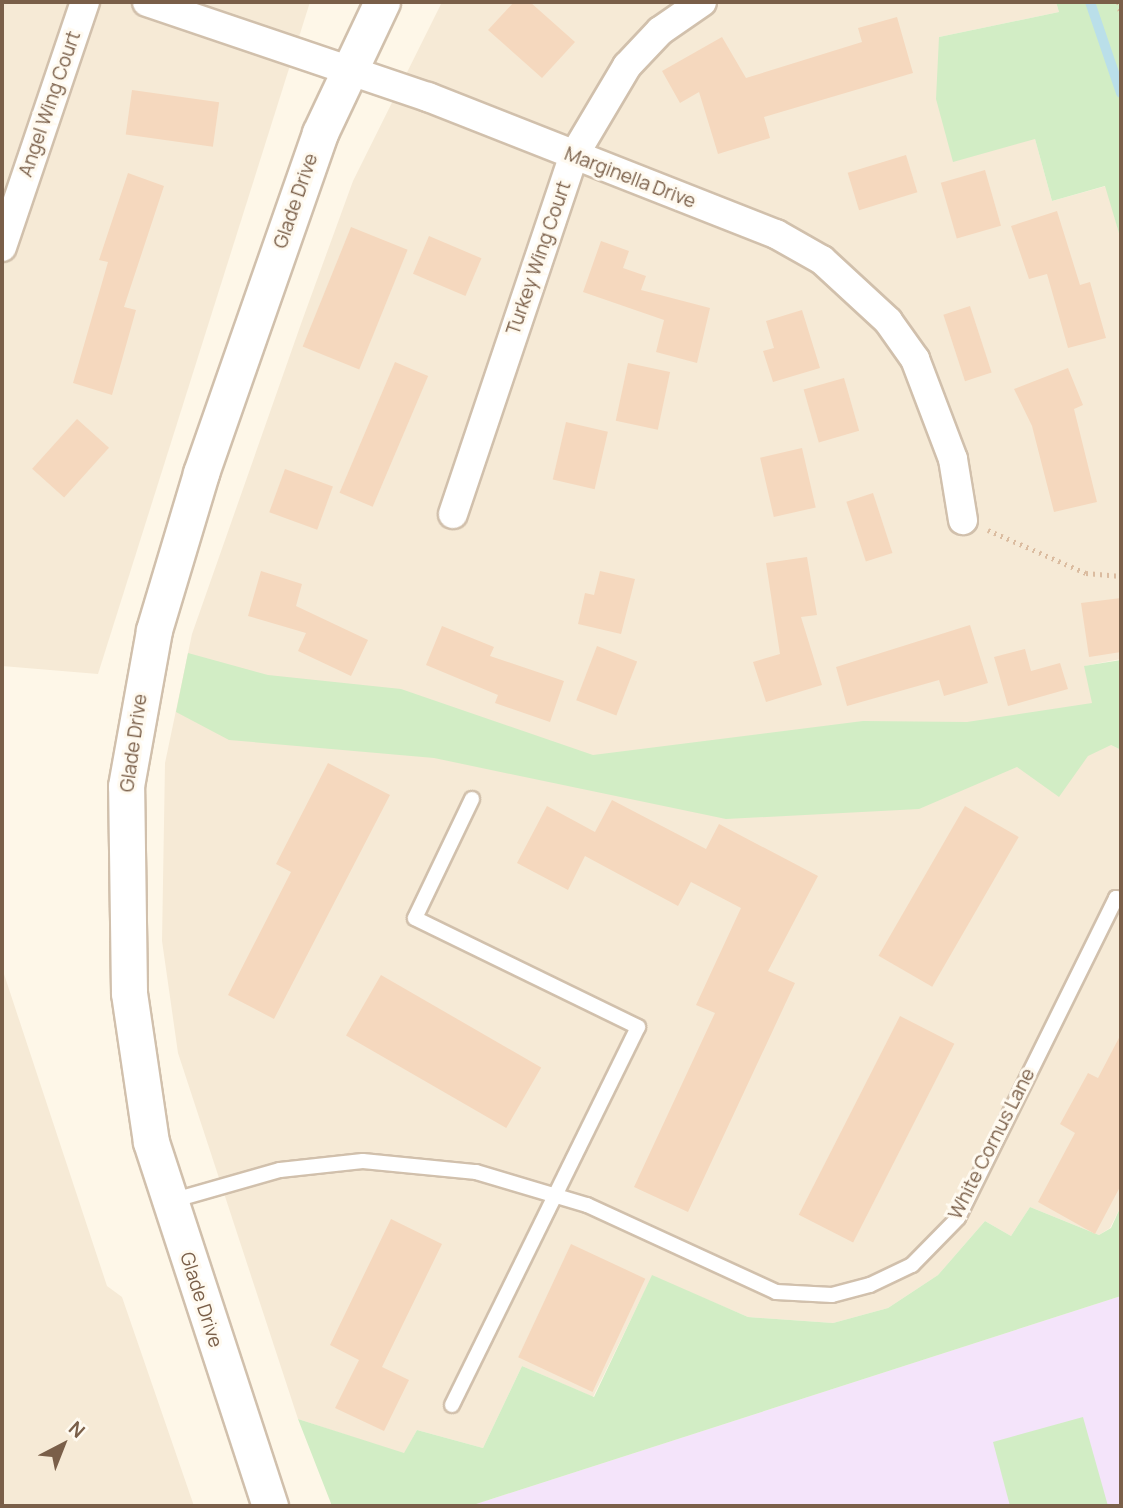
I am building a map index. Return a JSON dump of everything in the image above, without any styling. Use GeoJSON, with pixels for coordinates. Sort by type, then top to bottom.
{"type":"FeatureCollection","features":[{"type":"Feature","properties":{"kind":"street","name":"Angel Wing Court"},"geometry":{"type":"LineString","coordinates":[[2,247],[85,2]]}},
{"type":"Feature","properties":{"kind":"street","name":"Marginella Drive"},"geometry":{"type":"LineString","coordinates":[[146,2],[347,69],[776,234],[856,288],[915,359],[937,406],[963,520]]}},
{"type":"Feature","properties":{"kind":"street","name":"Glade Drive"},"geometry":{"type":"LineString","coordinates":[[270,1506],[151,1142],[129,993],[126,786],[137,709],[165,586],[201,473],[347,69],[382,2]]}},
{"type":"Feature","properties":{"kind":"street","name":"Turkey Wing Court"},"geometry":{"type":"LineString","coordinates":[[453,514],[573,157],[627,66],[660,31],[702,2]]}},
{"type":"Feature","properties":{"kind":"lane"},"geometry":{"type":"LineString","coordinates":[[452,1405],[552,1197],[638,1027],[415,918],[472,799]]}},
{"type":"Feature","properties":{"kind":"lane","name":"White Cornus Lane"},"geometry":{"type":"LineString","coordinates":[[170,1202],[280,1170],[363,1161],[476,1172],[552,1197],[587,1205],[776,1292],[832,1295],[899,1273],[958,1218],[1116,898],[1121,900]]}},
{"type":"Feature","properties":{"kind":"path"},"geometry":{"type":"LineString","coordinates":[[1119,2],[1121,14]]}},
{"type":"Feature","properties":{"kind":"path"},"geometry":{"type":"LineString","coordinates":[[963,520],[1086,573],[1121,576]]}},
{"type":"Feature","properties":{"kind":"shaded area"},"geometry":{"type":"Polygon","coordinates":[[[2,2],[310,2],[98,674],[2,666],[2,2]]]}},
{"type":"Feature","properties":{"kind":"shaded area"},"geometry":{"type":"Polygon","coordinates":[[[442,2],[1056,2],[1059,12],[939,37],[1035,139],[1052,201],[1106,186],[1121,240],[1121,659],[1085,666],[1111,745],[1121,750],[1121,1206],[1110,1228],[1099,1235],[1030,1207],[1011,1236],[985,1221],[938,1275],[888,1308],[833,1323],[748,1317],[652,1276],[593,1397],[522,1366],[483,1448],[417,1430],[404,1454],[298,1419],[178,1053],[162,941],[165,763],[192,634],[302,321],[353,181],[442,2]]]}},
{"type":"Feature","properties":{"kind":"shaded area"},"geometry":{"type":"Polygon","coordinates":[[[2,968],[107,1286],[122,1297],[194,1506],[2,1506],[2,968]]]}},
{"type":"Feature","properties":{"kind":"shaded area"},"geometry":{"type":"Polygon","coordinates":[[[1121,1296],[1121,1506],[470,1506],[1121,1296]]]}},
{"type":"Feature","properties":{"kind":"green space"},"geometry":{"type":"Polygon","coordinates":[[[1056,2],[1121,2],[1121,240],[1105,186],[1052,201],[1035,139],[953,162],[936,99],[939,37],[1059,12],[1056,2]]]}},
{"type":"Feature","properties":{"kind":"green space"},"geometry":{"type":"Polygon","coordinates":[[[188,653],[268,675],[401,689],[593,755],[863,721],[967,722],[1092,703],[1084,666],[1121,660],[1121,750],[1111,745],[1088,756],[1059,797],[1017,767],[919,809],[726,819],[434,758],[229,740],[176,712],[188,653]]]}},
{"type":"Feature","properties":{"kind":"green space"},"geometry":{"type":"Polygon","coordinates":[[[1121,1206],[1121,1296],[470,1506],[332,1506],[298,1419],[404,1453],[417,1430],[483,1448],[522,1366],[594,1397],[652,1275],[748,1317],[833,1323],[888,1308],[938,1275],[985,1221],[1011,1236],[1030,1207],[1099,1235],[1111,1228],[1121,1206]]]}},
{"type":"Feature","properties":{"kind":"green space"},"geometry":{"type":"Polygon","coordinates":[[[1083,1417],[1108,1506],[1010,1506],[993,1442],[1083,1417]]]}},
{"type":"Feature","properties":{"kind":"building"},"geometry":{"type":"Polygon","coordinates":[[[514,2],[530,2],[575,42],[542,78],[488,30],[514,2]]]}},
{"type":"Feature","properties":{"kind":"building"},"geometry":{"type":"Polygon","coordinates":[[[897,17],[913,73],[764,117],[770,138],[718,154],[699,92],[680,103],[662,71],[722,37],[746,78],[862,42],[858,28],[897,17]]]}},
{"type":"Feature","properties":{"kind":"building"},"geometry":{"type":"Polygon","coordinates":[[[132,90],[219,102],[213,147],[126,135],[132,90]]]}},
{"type":"Feature","properties":{"kind":"building"},"geometry":{"type":"Polygon","coordinates":[[[906,155],[917,192],[859,210],[848,173],[906,155]]]}},
{"type":"Feature","properties":{"kind":"building"},"geometry":{"type":"Polygon","coordinates":[[[985,170],[1001,226],[957,238],[941,183],[985,170]]]}},
{"type":"Feature","properties":{"kind":"building"},"geometry":{"type":"Polygon","coordinates":[[[128,173],[164,186],[124,307],[136,310],[112,395],[73,383],[108,262],[99,260],[128,173]]]}},
{"type":"Feature","properties":{"kind":"building"},"geometry":{"type":"Polygon","coordinates":[[[1057,211],[1080,285],[1090,282],[1106,338],[1068,348],[1047,274],[1029,279],[1011,226],[1057,211]]]}},
{"type":"Feature","properties":{"kind":"building"},"geometry":{"type":"Polygon","coordinates":[[[351,227],[408,250],[359,369],[303,347],[351,227]]]}},
{"type":"Feature","properties":{"kind":"building"},"geometry":{"type":"Polygon","coordinates":[[[429,236],[481,258],[465,296],[413,274],[429,236]]]}},
{"type":"Feature","properties":{"kind":"building"},"geometry":{"type":"Polygon","coordinates":[[[601,241],[629,251],[623,268],[646,276],[641,290],[710,308],[697,363],[656,352],[664,320],[583,292],[601,241]]]}},
{"type":"Feature","properties":{"kind":"building"},"geometry":{"type":"Polygon","coordinates":[[[970,306],[992,373],[965,381],[943,315],[970,306]]]}},
{"type":"Feature","properties":{"kind":"building"},"geometry":{"type":"Polygon","coordinates":[[[802,310],[820,368],[773,382],[763,351],[774,348],[766,321],[802,310]]]}},
{"type":"Feature","properties":{"kind":"building"},"geometry":{"type":"Polygon","coordinates":[[[395,362],[428,376],[373,507],[340,493],[395,362]]]}},
{"type":"Feature","properties":{"kind":"building"},"geometry":{"type":"Polygon","coordinates":[[[628,363],[670,372],[658,430],[616,421],[628,363]]]}},
{"type":"Feature","properties":{"kind":"building"},"geometry":{"type":"Polygon","coordinates":[[[1068,368],[1083,405],[1074,409],[1097,502],[1054,512],[1032,426],[1014,389],[1068,368]]]}},
{"type":"Feature","properties":{"kind":"building"},"geometry":{"type":"Polygon","coordinates":[[[844,378],[859,431],[819,442],[804,390],[844,378]]]}},
{"type":"Feature","properties":{"kind":"building"},"geometry":{"type":"Polygon","coordinates":[[[77,419],[109,448],[64,498],[32,469],[77,419]]]}},
{"type":"Feature","properties":{"kind":"building"},"geometry":{"type":"Polygon","coordinates":[[[566,422],[608,432],[595,489],[553,479],[566,422]]]}},
{"type":"Feature","properties":{"kind":"building"},"geometry":{"type":"Polygon","coordinates":[[[802,448],[816,507],[774,517],[760,458],[802,448]]]}},
{"type":"Feature","properties":{"kind":"building"},"geometry":{"type":"Polygon","coordinates":[[[285,469],[333,486],[317,530],[269,512],[285,469]]]}},
{"type":"Feature","properties":{"kind":"building"},"geometry":{"type":"Polygon","coordinates":[[[873,493],[892,553],[866,562],[846,502],[873,493]]]}},
{"type":"Feature","properties":{"kind":"building"},"geometry":{"type":"Polygon","coordinates":[[[807,557],[817,615],[801,617],[822,685],[766,702],[753,662],[780,654],[766,563],[807,557]]]}},
{"type":"Feature","properties":{"kind":"building"},"geometry":{"type":"Polygon","coordinates":[[[261,571],[302,584],[296,606],[368,640],[351,676],[298,651],[306,633],[248,616],[261,571]]]}},
{"type":"Feature","properties":{"kind":"building"},"geometry":{"type":"Polygon","coordinates":[[[600,571],[635,579],[621,634],[578,624],[585,593],[594,595],[600,571]]]}},
{"type":"Feature","properties":{"kind":"building"},"geometry":{"type":"Polygon","coordinates":[[[1121,598],[1121,652],[1089,657],[1081,603],[1121,598]]]}},
{"type":"Feature","properties":{"kind":"building"},"geometry":{"type":"Polygon","coordinates":[[[970,625],[988,683],[944,696],[939,680],[847,706],[836,667],[970,625]]]}},
{"type":"Feature","properties":{"kind":"building"},"geometry":{"type":"Polygon","coordinates":[[[442,626],[494,647],[490,656],[564,681],[550,722],[495,703],[498,695],[426,665],[442,626]]]}},
{"type":"Feature","properties":{"kind":"building"},"geometry":{"type":"Polygon","coordinates":[[[597,646],[637,661],[616,716],[576,700],[597,646]]]}},
{"type":"Feature","properties":{"kind":"building"},"geometry":{"type":"Polygon","coordinates":[[[1025,649],[1031,671],[1060,663],[1068,689],[1008,706],[994,657],[1025,649]]]}},
{"type":"Feature","properties":{"kind":"building"},"geometry":{"type":"Polygon","coordinates":[[[328,763],[390,795],[274,1019],[228,995],[291,872],[276,864],[328,763]]]}},
{"type":"Feature","properties":{"kind":"building"},"geometry":{"type":"Polygon","coordinates":[[[612,800],[706,849],[719,824],[818,876],[768,971],[795,983],[688,1212],[634,1187],[715,1013],[696,1005],[741,908],[691,882],[678,906],[585,856],[568,890],[517,863],[547,806],[595,832],[612,800]]]}},
{"type":"Feature","properties":{"kind":"building"},"geometry":{"type":"Polygon","coordinates":[[[965,806],[1019,837],[932,987],[878,956],[965,806]]]}},
{"type":"Feature","properties":{"kind":"building"},"geometry":{"type":"Polygon","coordinates":[[[381,975],[541,1068],[506,1128],[346,1036],[381,975]]]}},
{"type":"Feature","properties":{"kind":"building"},"geometry":{"type":"Polygon","coordinates":[[[900,1016],[954,1044],[853,1242],[799,1215],[900,1016]]]}},
{"type":"Feature","properties":{"kind":"building"},"geometry":{"type":"Polygon","coordinates":[[[1121,1034],[1121,1185],[1095,1234],[1038,1202],[1075,1133],[1060,1124],[1088,1073],[1098,1078],[1121,1034]]]}},
{"type":"Feature","properties":{"kind":"building"},"geometry":{"type":"Polygon","coordinates":[[[391,1219],[442,1244],[382,1367],[409,1380],[384,1431],[335,1408],[359,1360],[330,1345],[391,1219]]]}},
{"type":"Feature","properties":{"kind":"building"},"geometry":{"type":"Polygon","coordinates":[[[571,1244],[645,1279],[592,1392],[518,1357],[571,1244]]]}},
{"type":"Feature","properties":{"kind":"waterway"},"geometry":{"type":"LineString","coordinates":[[1090,2],[1121,93]]}}]}
